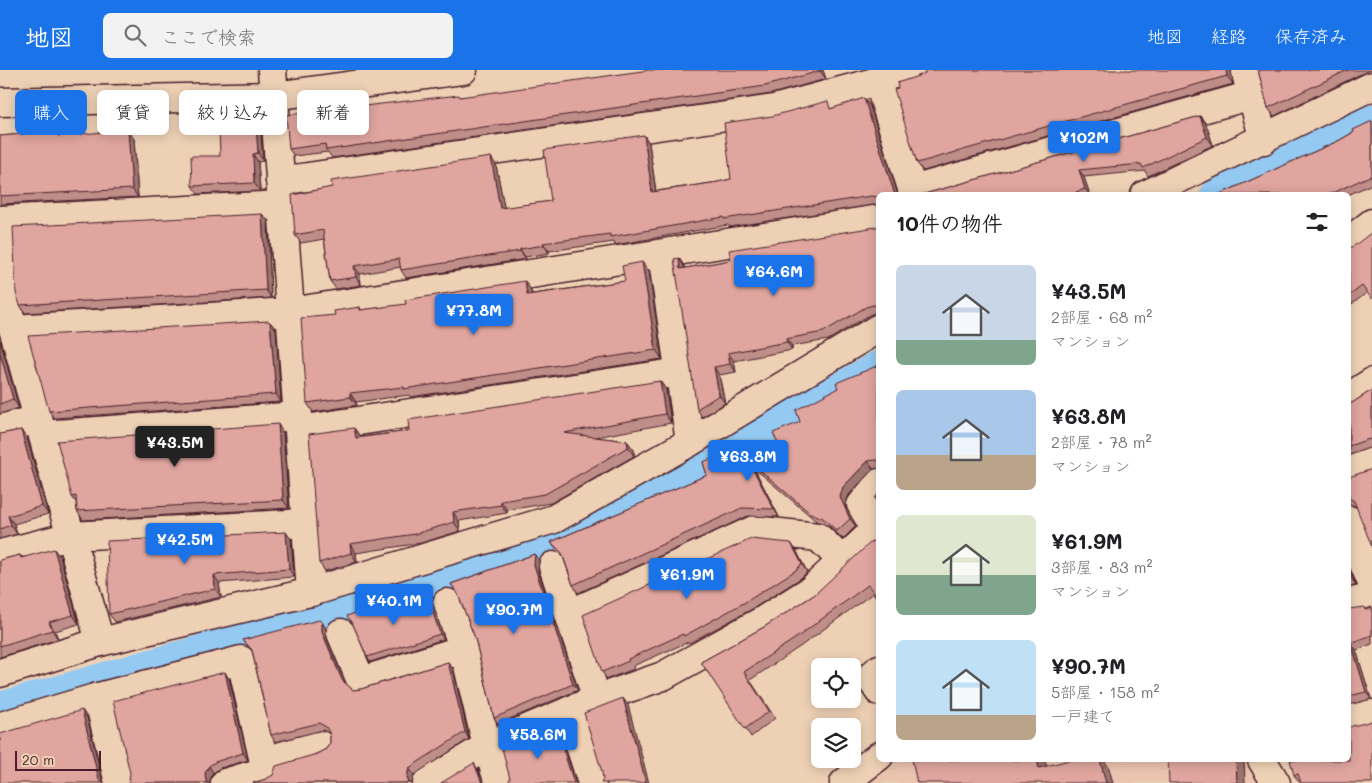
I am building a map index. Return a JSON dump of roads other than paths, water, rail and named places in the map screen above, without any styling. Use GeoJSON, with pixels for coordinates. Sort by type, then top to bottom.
{"type":"FeatureCollection","features":[{"type":"Feature","properties":{"kind":"street"},"geometry":{"type":"LineString","coordinates":[[0,102],[463,70]]}},
{"type":"Feature","properties":{"kind":"street"},"geometry":{"type":"LineString","coordinates":[[100,642],[13,329],[3,304],[1,220],[281,193],[774,109],[919,70]]}},
{"type":"Feature","properties":{"kind":"street"},"geometry":{"type":"LineString","coordinates":[[878,80],[913,192]]}},
{"type":"Feature","properties":{"kind":"street"},"geometry":{"type":"LineString","coordinates":[[916,192],[1248,82],[1264,140]]}},
{"type":"Feature","properties":{"kind":"street"},"geometry":{"type":"LineString","coordinates":[[273,83],[311,592]]}},
{"type":"Feature","properties":{"kind":"street"},"geometry":{"type":"LineString","coordinates":[[1151,192],[1264,140],[1372,86]]}},
{"type":"Feature","properties":{"kind":"street"},"geometry":{"type":"LineString","coordinates":[[13,329],[290,312],[662,255],[876,219]]}},
{"type":"Feature","properties":{"kind":"street"},"geometry":{"type":"LineString","coordinates":[[1351,239],[1372,223]]}},
{"type":"Feature","properties":{"kind":"street"},"geometry":{"type":"LineString","coordinates":[[662,255],[690,442]]}},
{"type":"Feature","properties":{"kind":"street"},"geometry":{"type":"LineString","coordinates":[[0,673],[100,642],[311,592],[554,519],[690,442],[876,330]]}},
{"type":"Feature","properties":{"kind":"street"},"geometry":{"type":"LineString","coordinates":[[0,429],[298,423],[680,372]]}},
{"type":"Feature","properties":{"kind":"street"},"geometry":{"type":"LineString","coordinates":[[1351,396],[1372,382]]}},
{"type":"Feature","properties":{"kind":"street"},"geometry":{"type":"LineString","coordinates":[[1351,470],[1372,462]]}},
{"type":"Feature","properties":{"kind":"street"},"geometry":{"type":"LineString","coordinates":[[876,487],[861,505],[876,530]]}},
{"type":"Feature","properties":{"kind":"street"},"geometry":{"type":"LineString","coordinates":[[0,554],[71,536],[306,523]]}},
{"type":"Feature","properties":{"kind":"street"},"geometry":{"type":"LineString","coordinates":[[1351,527],[1356,545],[1372,583]]}},
{"type":"Feature","properties":{"kind":"street"},"geometry":{"type":"LineString","coordinates":[[569,614],[754,530],[818,537],[842,561]]}},
{"type":"Feature","properties":{"kind":"street"},"geometry":{"type":"LineString","coordinates":[[426,783],[487,746],[597,699],[663,676],[762,621],[811,590],[876,533]]}},
{"type":"Feature","properties":{"kind":"street"},"geometry":{"type":"LineString","coordinates":[[553,566],[597,699]]}},
{"type":"Feature","properties":{"kind":"street"},"geometry":{"type":"LineString","coordinates":[[1351,602],[1372,597]]}},
{"type":"Feature","properties":{"kind":"street"},"geometry":{"type":"LineString","coordinates":[[447,603],[464,649],[487,746],[499,783]]}},
{"type":"Feature","properties":{"kind":"street"},"geometry":{"type":"LineString","coordinates":[[341,633],[361,681],[464,649]]}},
{"type":"Feature","properties":{"kind":"street"},"geometry":{"type":"LineString","coordinates":[[1,726],[98,697],[241,660],[266,771],[225,783]]}},
{"type":"Feature","properties":{"kind":"street"},"geometry":{"type":"LineString","coordinates":[[876,672],[870,677],[876,686]]}},
{"type":"Feature","properties":{"kind":"street"},"geometry":{"type":"LineString","coordinates":[[98,697],[120,783]]}},
{"type":"Feature","properties":{"kind":"street"},"geometry":{"type":"LineString","coordinates":[[569,711],[592,783]]}},
{"type":"Feature","properties":{"kind":"street"},"geometry":{"type":"LineString","coordinates":[[1351,719],[1372,714]]}},
{"type":"Feature","properties":{"kind":"street"},"geometry":{"type":"LineString","coordinates":[[264,761],[320,745]]}},
{"type":"Feature","properties":{"kind":"street"},"geometry":{"type":"LineString","coordinates":[[844,783],[876,758]]}},
{"type":"Feature","properties":{"kind":"street"},"geometry":{"type":"LineString","coordinates":[[1263,762],[1276,783]]}},
{"type":"Feature","properties":{"kind":"waterway"},"geometry":{"type":"LineString","coordinates":[[1221,192],[1372,119]]}},
{"type":"Feature","properties":{"kind":"waterway"},"geometry":{"type":"LineString","coordinates":[[0,707],[481,570],[573,539],[876,367]]}}]}
